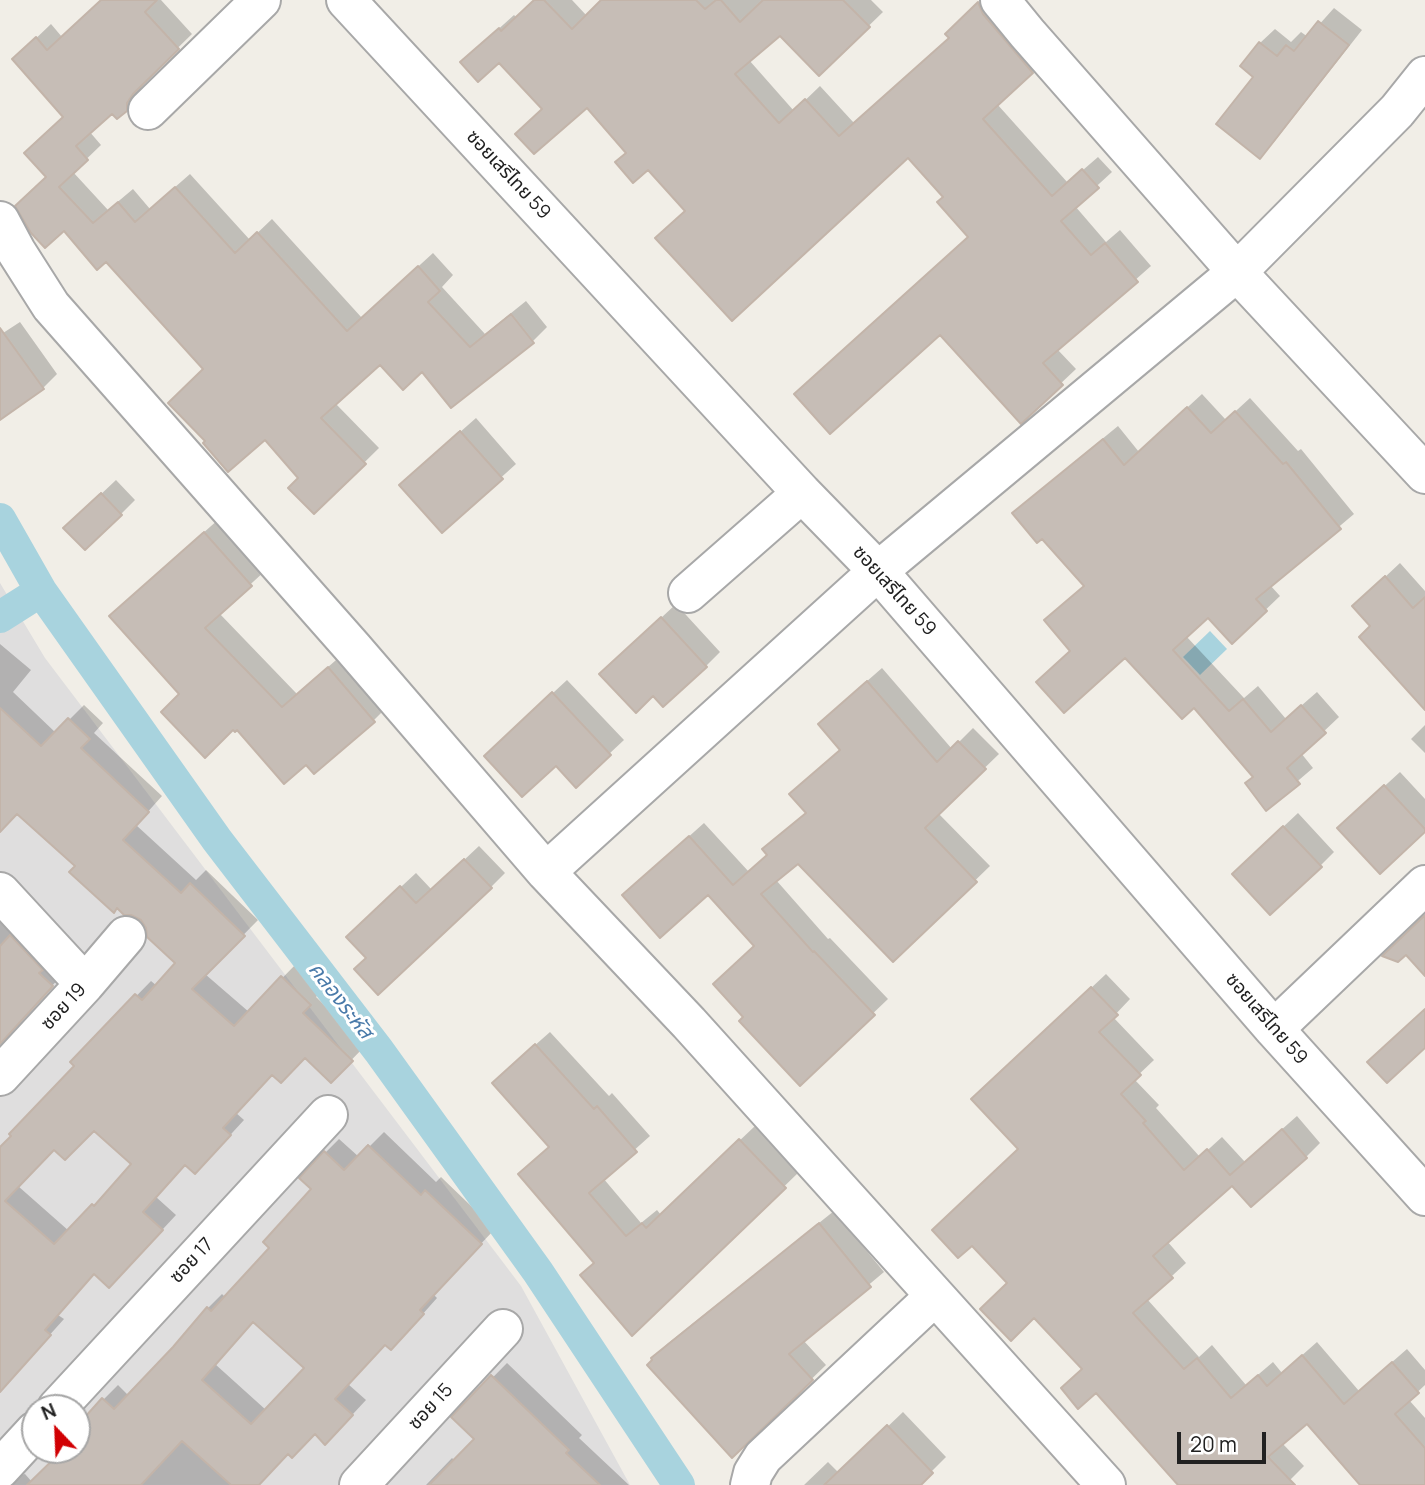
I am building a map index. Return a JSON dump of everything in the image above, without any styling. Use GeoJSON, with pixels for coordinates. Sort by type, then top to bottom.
{"type":"FeatureCollection","features":[{"type":"Feature","properties":{"kind":"street"},"geometry":{"type":"LineString","coordinates":[[148,110],[261,0]]}},
{"type":"Feature","properties":{"kind":"street","name":"ซอยเสรีไทย 59"},"geometry":{"type":"LineString","coordinates":[[346,0],[802,493],[878,571],[1274,1029],[1425,1196]]}},
{"type":"Feature","properties":{"kind":"street"},"geometry":{"type":"LineString","coordinates":[[1000,0],[1237,272],[1425,474]]}},
{"type":"Feature","properties":{"kind":"street"},"geometry":{"type":"LineString","coordinates":[[546,872],[878,571],[1237,272],[1397,111],[1425,76]]}},
{"type":"Feature","properties":{"kind":"street"},"geometry":{"type":"LineString","coordinates":[[0,221],[51,306],[353,648],[546,872],[652,982],[1106,1485]]}},
{"type":"Feature","properties":{"kind":"street"},"geometry":{"type":"LineString","coordinates":[[688,593],[802,493]]}},
{"type":"Feature","properties":{"kind":"street"},"geometry":{"type":"LineString","coordinates":[[1274,1029],[1425,885]]}},
{"type":"Feature","properties":{"kind":"street"},"geometry":{"type":"LineString","coordinates":[[0,892],[85,984]]}},
{"type":"Feature","properties":{"kind":"street","name":"ซอย 19"},"geometry":{"type":"LineString","coordinates":[[0,1076],[126,936]]}},
{"type":"Feature","properties":{"kind":"street","name":"ซอย 17"},"geometry":{"type":"LineString","coordinates":[[70,1394],[328,1115]]}},
{"type":"Feature","properties":{"kind":"street"},"geometry":{"type":"LineString","coordinates":[[750,1485],[753,1473],[763,1457],[936,1296]]}},
{"type":"Feature","properties":{"kind":"street","name":"ซอย 15"},"geometry":{"type":"LineString","coordinates":[[359,1485],[503,1329]]}},
{"type":"Feature","properties":{"kind":"street"},"geometry":{"type":"LineString","coordinates":[[0,1469],[21,1446]]}},
{"type":"Feature","properties":{"kind":"shaded area"},"geometry":{"type":"Polygon","coordinates":[[[0,583],[45,658],[521,1286],[630,1485],[0,1485],[0,583]]]}},
{"type":"Feature","properties":{"kind":"water"},"geometry":{"type":"Polygon","coordinates":[[[1210,631],[1227,649],[1200,675],[1183,657],[1210,631]]]}},
{"type":"Feature","properties":{"kind":"building"},"geometry":{"type":"Polygon","coordinates":[[[101,0],[157,0],[145,12],[179,49],[133,94],[127,103],[127,111],[117,119],[112,114],[76,146],[88,160],[59,187],[93,223],[118,202],[135,222],[175,187],[235,253],[257,232],[347,331],[418,266],[440,291],[428,302],[470,347],[511,314],[534,343],[451,408],[422,372],[403,390],[380,365],[321,418],[366,464],[314,514],[288,488],[298,478],[265,440],[228,472],[203,443],[205,441],[168,403],[203,369],[106,262],[97,270],[64,231],[45,248],[31,233],[15,206],[46,177],[24,153],[63,117],[12,59],[36,37],[47,50],[101,0]]]}},
{"type":"Feature","properties":{"kind":"building"},"geometry":{"type":"Polygon","coordinates":[[[534,0],[544,0],[572,29],[601,0],[696,0],[705,9],[716,0],[721,0],[740,22],[763,0],[843,0],[870,27],[819,76],[780,36],[735,74],[779,123],[805,99],[839,136],[949,38],[945,34],[978,2],[983,14],[1033,73],[983,119],[1052,196],[1082,169],[1099,188],[1061,221],[1091,255],[1105,243],[1138,282],[1043,363],[1063,385],[1021,424],[940,335],[830,434],[794,394],[968,237],[937,202],[943,197],[908,158],[732,321],[655,238],[685,211],[648,170],[633,183],[615,162],[626,153],[587,108],[534,154],[515,134],[542,109],[499,63],[478,82],[460,62],[499,28],[501,31],[534,0]]]}},
{"type":"Feature","properties":{"kind":"building"},"geometry":{"type":"Polygon","coordinates":[[[1318,21],[1349,45],[1260,159],[1216,124],[1253,77],[1240,66],[1259,42],[1277,56],[1286,45],[1294,51],[1318,21]]]}},
{"type":"Feature","properties":{"kind":"building"},"geometry":{"type":"Polygon","coordinates":[[[0,328],[44,389],[0,420],[0,328]]]}},
{"type":"Feature","properties":{"kind":"building"},"geometry":{"type":"Polygon","coordinates":[[[1187,407],[1211,433],[1235,411],[1283,464],[1286,462],[1341,529],[1256,599],[1267,611],[1232,644],[1208,618],[1173,650],[1229,711],[1243,699],[1271,732],[1301,705],[1326,733],[1287,768],[1300,784],[1266,811],[1245,783],[1253,777],[1194,708],[1182,719],[1125,658],[1064,713],[1036,682],[1070,651],[1044,620],[1084,586],[1042,539],[1037,543],[1012,513],[1103,439],[1124,465],[1187,407]]]}},
{"type":"Feature","properties":{"kind":"building"},"geometry":{"type":"Polygon","coordinates":[[[460,431],[503,479],[442,533],[399,485],[460,431]]]}},
{"type":"Feature","properties":{"kind":"building"},"geometry":{"type":"Polygon","coordinates":[[[101,493],[122,515],[85,550],[63,528],[101,493]]]}},
{"type":"Feature","properties":{"kind":"building"},"geometry":{"type":"Polygon","coordinates":[[[204,532],[252,586],[205,628],[282,707],[328,667],[375,722],[314,774],[306,765],[284,784],[237,730],[233,730],[205,758],[161,712],[179,694],[109,616],[204,532]]]}},
{"type":"Feature","properties":{"kind":"building"},"geometry":{"type":"Polygon","coordinates":[[[1385,576],[1413,608],[1425,597],[1425,710],[1359,637],[1370,626],[1352,606],[1385,576]]]}},
{"type":"Feature","properties":{"kind":"building"},"geometry":{"type":"Polygon","coordinates":[[[661,617],[707,667],[663,707],[653,696],[636,713],[599,674],[661,617]]]}},
{"type":"Feature","properties":{"kind":"building"},"geometry":{"type":"Polygon","coordinates":[[[867,681],[937,762],[958,741],[986,769],[925,828],[977,882],[893,962],[798,864],[761,894],[875,1015],[800,1086],[739,1021],[743,1017],[713,984],[754,946],[708,895],[660,938],[622,895],[689,836],[733,885],[767,855],[762,849],[806,813],[789,794],[840,750],[818,724],[867,681]]]}},
{"type":"Feature","properties":{"kind":"building"},"geometry":{"type":"Polygon","coordinates":[[[552,692],[611,755],[576,788],[556,766],[522,797],[484,756],[552,692]]]}},
{"type":"Feature","properties":{"kind":"building"},"geometry":{"type":"Polygon","coordinates":[[[0,708],[41,746],[68,718],[90,739],[81,748],[149,812],[123,840],[181,893],[190,883],[245,936],[192,989],[234,1026],[281,976],[311,1005],[303,1013],[353,1061],[331,1083],[305,1058],[281,1083],[272,1075],[223,1128],[231,1135],[195,1174],[185,1165],[143,1212],[163,1230],[109,1288],[94,1274],[45,1330],[51,1335],[0,1392],[0,1147],[11,1136],[9,1134],[74,1066],[70,1062],[135,994],[142,1000],[175,963],[147,937],[141,920],[124,915],[117,908],[114,913],[69,872],[75,866],[17,814],[0,832],[0,708]],[[94,1131],[65,1160],[54,1150],[5,1201],[54,1244],[92,1204],[94,1206],[131,1164],[94,1131]]]}},
{"type":"Feature","properties":{"kind":"building"},"geometry":{"type":"Polygon","coordinates":[[[1384,785],[1425,832],[1380,874],[1337,828],[1384,785]]]}},
{"type":"Feature","properties":{"kind":"building"},"geometry":{"type":"Polygon","coordinates":[[[1283,826],[1322,867],[1270,915],[1232,874],[1283,826]]]}},
{"type":"Feature","properties":{"kind":"building"},"geometry":{"type":"Polygon","coordinates":[[[464,859],[492,888],[378,995],[354,969],[366,958],[346,937],[400,886],[416,903],[464,859]]]}},
{"type":"Feature","properties":{"kind":"building"},"geometry":{"type":"Polygon","coordinates":[[[1425,915],[1425,976],[1406,955],[1398,962],[1382,956],[1425,915]]]}},
{"type":"Feature","properties":{"kind":"building"},"geometry":{"type":"Polygon","coordinates":[[[10,935],[43,970],[39,973],[53,986],[0,1044],[0,946],[10,935]]]}},
{"type":"Feature","properties":{"kind":"building"},"geometry":{"type":"Polygon","coordinates":[[[1091,987],[1118,1015],[1099,1032],[1141,1075],[1121,1094],[1184,1170],[1207,1149],[1230,1175],[1282,1129],[1307,1158],[1251,1207],[1232,1186],[1153,1256],[1173,1278],[1133,1313],[1184,1369],[1197,1358],[1231,1398],[1258,1375],[1267,1386],[1302,1355],[1344,1404],[1392,1362],[1419,1393],[1395,1414],[1425,1448],[1425,1485],[1360,1485],[1307,1424],[1268,1457],[1295,1485],[1178,1485],[1096,1393],[1078,1409],[1061,1388],[1082,1369],[1034,1318],[1011,1341],[980,1309],[1007,1283],[972,1246],[958,1258],[932,1230],[1018,1149],[971,1099],[1091,987]]]}},
{"type":"Feature","properties":{"kind":"building"},"geometry":{"type":"Polygon","coordinates":[[[1425,1009],[1425,1048],[1387,1083],[1367,1062],[1425,1009]]]}},
{"type":"Feature","properties":{"kind":"building"},"geometry":{"type":"Polygon","coordinates":[[[535,1044],[594,1109],[597,1106],[637,1152],[589,1193],[626,1236],[642,1223],[646,1228],[739,1139],[786,1188],[632,1336],[580,1275],[594,1263],[518,1174],[549,1147],[492,1083],[535,1044]]]}},
{"type":"Feature","properties":{"kind":"building"},"geometry":{"type":"Polygon","coordinates":[[[368,1145],[421,1195],[425,1190],[482,1244],[420,1310],[424,1314],[391,1350],[385,1345],[335,1399],[353,1415],[325,1445],[315,1434],[292,1458],[288,1454],[259,1485],[231,1485],[182,1441],[141,1485],[27,1485],[49,1464],[91,1464],[91,1410],[102,1398],[114,1409],[207,1307],[211,1311],[269,1248],[263,1242],[311,1189],[299,1178],[324,1151],[344,1170],[368,1145]],[[253,1322],[202,1380],[251,1424],[304,1368],[253,1322]]]}},
{"type":"Feature","properties":{"kind":"building"},"geometry":{"type":"Polygon","coordinates":[[[819,1223],[871,1287],[789,1354],[813,1380],[732,1458],[647,1365],[651,1358],[819,1223]]]}},
{"type":"Feature","properties":{"kind":"building"},"geometry":{"type":"Polygon","coordinates":[[[491,1375],[569,1450],[566,1453],[600,1485],[429,1485],[474,1439],[451,1417],[491,1375]]]}},
{"type":"Feature","properties":{"kind":"building"},"geometry":{"type":"Polygon","coordinates":[[[887,1425],[933,1473],[921,1485],[824,1485],[887,1425]]]}},
{"type":"Feature","properties":{"kind":"waterway","name":"คลองระหัส"},"geometry":{"type":"LineString","coordinates":[[0,519],[41,591],[217,840],[379,1051],[538,1272],[679,1485]]}},
{"type":"Feature","properties":{"kind":"waterway"},"geometry":{"type":"LineString","coordinates":[[0,617],[41,591]]}}]}
